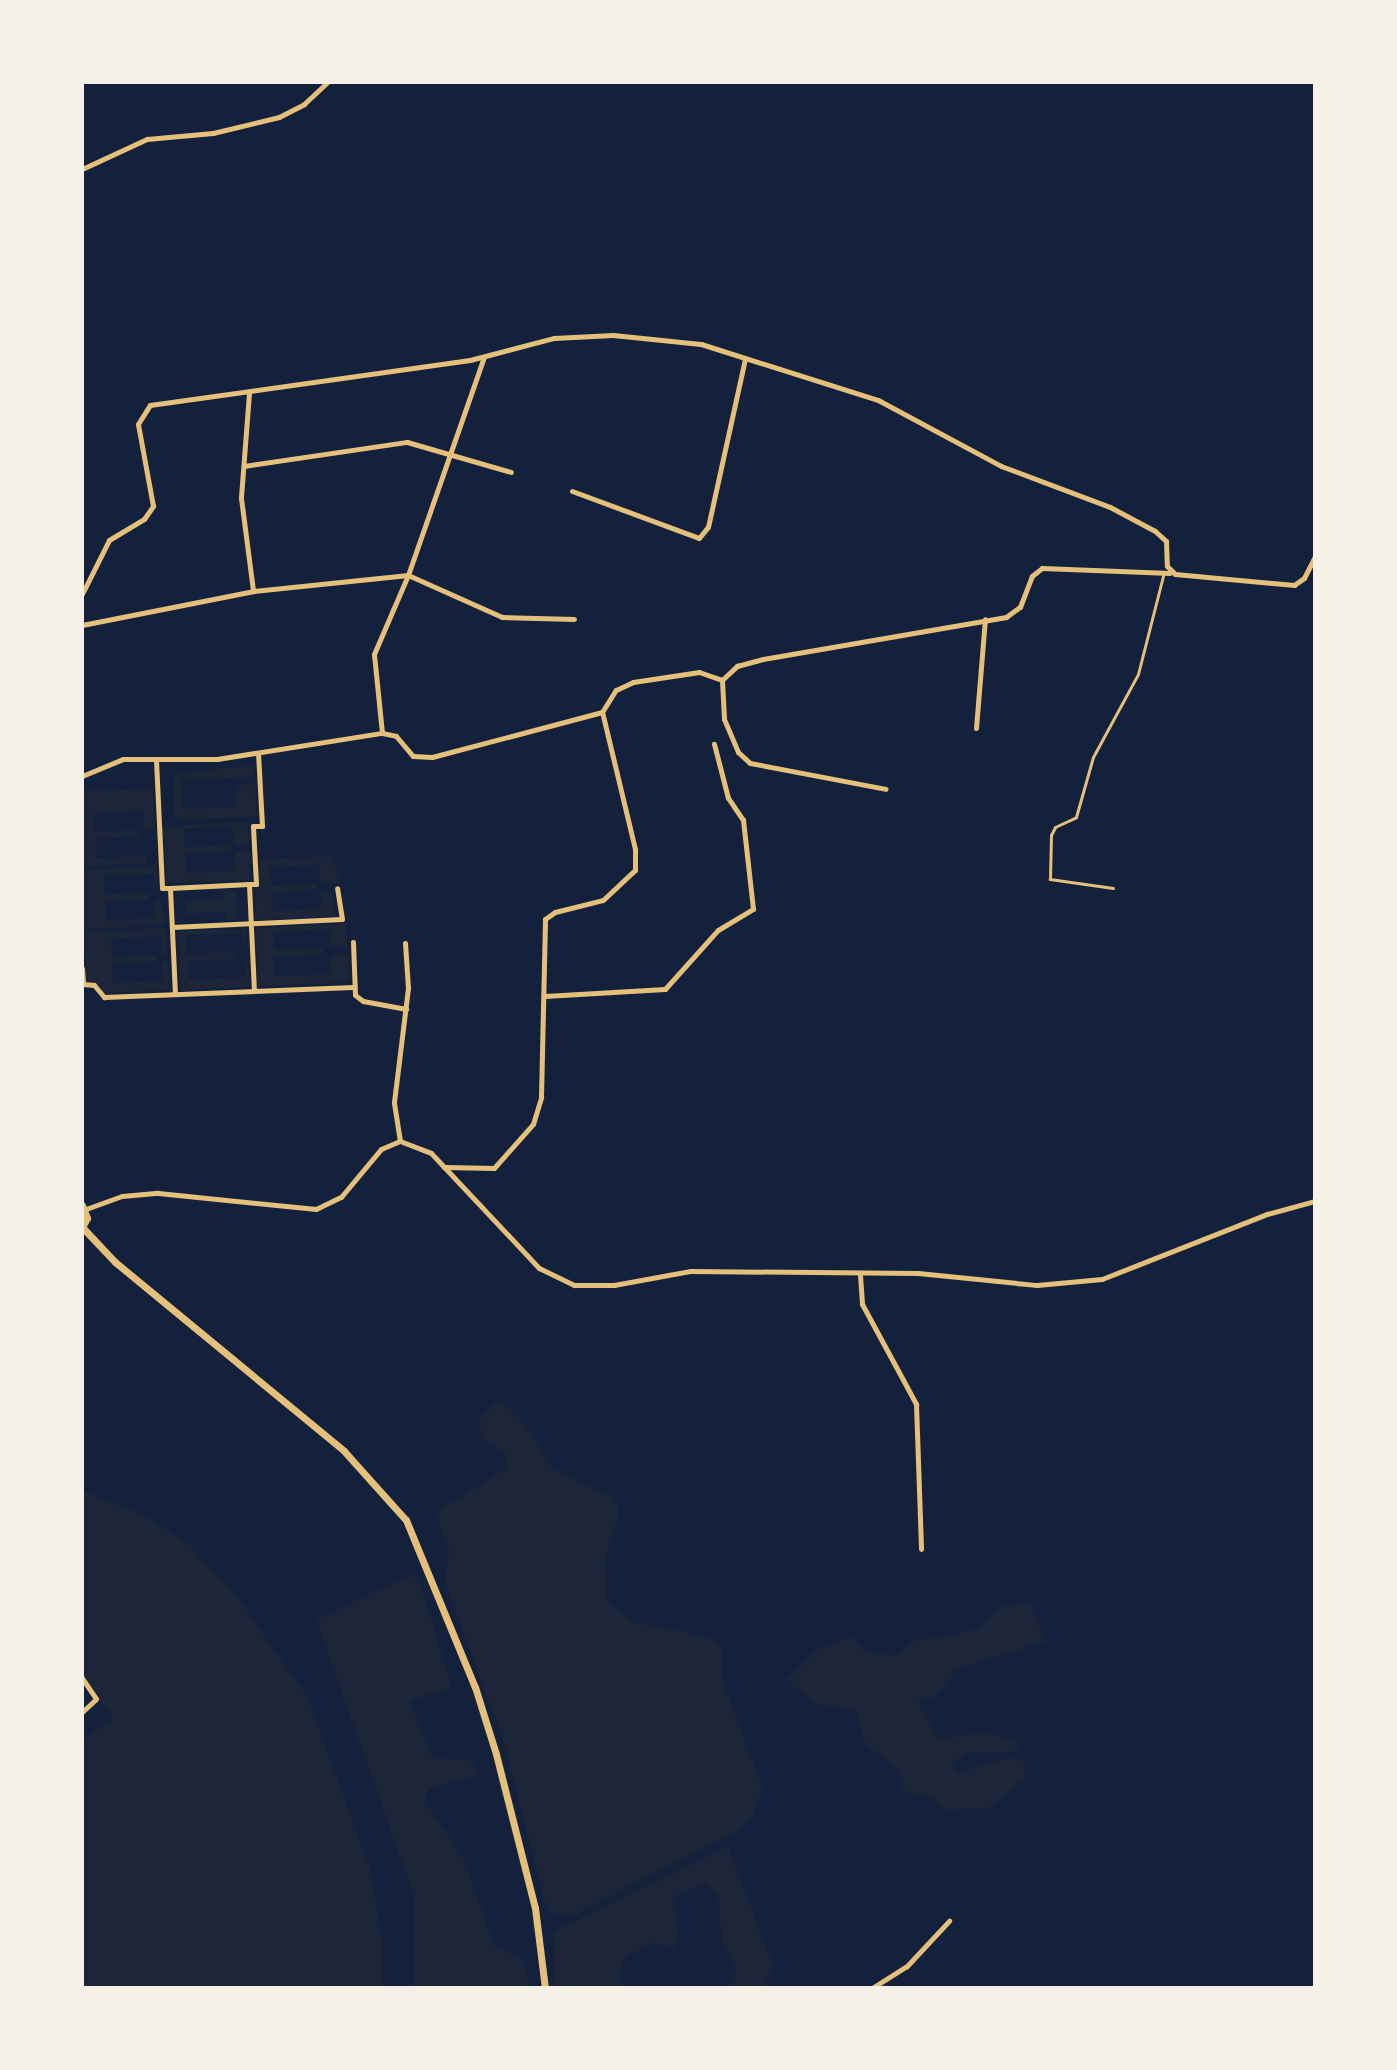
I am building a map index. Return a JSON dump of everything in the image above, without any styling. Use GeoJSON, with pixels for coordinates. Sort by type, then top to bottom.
{"type":"FeatureCollection","features":[{"type":"Feature","properties":{"kind":"main road"},"geometry":{"type":"LineString","coordinates":[[84,1207],[82,1227],[103,1251]]}},
{"type":"Feature","properties":{"kind":"main road"},"geometry":{"type":"LineString","coordinates":[[82,1236],[344,1451],[406,1520],[475,1687],[496,1754],[535,1908],[545,1988]]}},
{"type":"Feature","properties":{"kind":"street"},"geometry":{"type":"LineString","coordinates":[[82,169],[147,139],[213,133],[279,117],[304,104],[328,82]]}},
{"type":"Feature","properties":{"kind":"street"},"geometry":{"type":"LineString","coordinates":[[82,594],[109,540],[144,519],[153,506],[138,428],[142,412],[156,403],[249,393],[484,356],[554,338],[613,335],[694,342],[870,396],[1001,466],[1110,507],[1161,535],[1172,573]]}},
{"type":"Feature","properties":{"kind":"street"},"geometry":{"type":"LineString","coordinates":[[382,733],[374,654],[408,575],[484,356]]}},
{"type":"Feature","properties":{"kind":"street"},"geometry":{"type":"LineString","coordinates":[[572,491],[699,538],[708,527],[745,359]]}},
{"type":"Feature","properties":{"kind":"street"},"geometry":{"type":"LineString","coordinates":[[249,393],[242,529],[253,591]]}},
{"type":"Feature","properties":{"kind":"street"},"geometry":{"type":"LineString","coordinates":[[244,466],[396,442],[449,452],[511,472]]}},
{"type":"Feature","properties":{"kind":"street"},"geometry":{"type":"LineString","coordinates":[[722,680],[747,663],[1016,612],[1034,573],[1042,568],[1164,572],[1294,585],[1315,556]]}},
{"type":"Feature","properties":{"kind":"street"},"geometry":{"type":"LineString","coordinates":[[82,625],[253,591],[408,575],[502,617],[574,619]]}},
{"type":"Feature","properties":{"kind":"street"},"geometry":{"type":"LineString","coordinates":[[976,728],[985,619]]}},
{"type":"Feature","properties":{"kind":"street"},"geometry":{"type":"LineString","coordinates":[[82,776],[114,761],[258,753],[382,733],[396,736],[411,755],[428,758],[602,712],[616,690],[633,682],[699,672],[722,680]]}},
{"type":"Feature","properties":{"kind":"street"},"geometry":{"type":"LineString","coordinates":[[722,680],[724,719],[747,761],[886,789]]}},
{"type":"Feature","properties":{"kind":"street"},"geometry":{"type":"LineString","coordinates":[[443,1167],[479,1171],[497,1166],[535,1121],[541,1097],[547,916],[603,900],[635,868],[602,712]]}},
{"type":"Feature","properties":{"kind":"street"},"geometry":{"type":"LineString","coordinates":[[545,996],[665,989],[718,930],[753,909],[743,820],[728,798],[714,744]]}},
{"type":"Feature","properties":{"kind":"street"},"geometry":{"type":"LineString","coordinates":[[156,760],[162,888],[256,884],[253,826],[262,826],[258,753]]}},
{"type":"Feature","properties":{"kind":"street"},"geometry":{"type":"LineString","coordinates":[[249,884],[254,991]]}},
{"type":"Feature","properties":{"kind":"street"},"geometry":{"type":"LineString","coordinates":[[170,888],[175,994]]}},
{"type":"Feature","properties":{"kind":"street"},"geometry":{"type":"LineString","coordinates":[[172,927],[342,919],[337,888]]}},
{"type":"Feature","properties":{"kind":"street"},"geometry":{"type":"LineString","coordinates":[[353,942],[353,987],[363,1001],[406,1009]]}},
{"type":"Feature","properties":{"kind":"street"},"geometry":{"type":"LineString","coordinates":[[400,1141],[395,1092],[406,1009],[405,943]]}},
{"type":"Feature","properties":{"kind":"street"},"geometry":{"type":"LineString","coordinates":[[82,968],[83,984],[99,988],[104,997],[353,987]]}},
{"type":"Feature","properties":{"kind":"street"},"geometry":{"type":"LineString","coordinates":[[84,1207],[122,1196],[167,1193],[313,1209],[343,1195],[378,1152],[400,1141],[426,1150],[539,1268],[574,1285],[614,1285],[690,1271],[860,1275],[918,1273],[1007,1284],[1084,1283],[1267,1214],[1315,1201]]}},
{"type":"Feature","properties":{"kind":"street"},"geometry":{"type":"LineString","coordinates":[[860,1275],[862,1304],[916,1404],[921,1549]]}},
{"type":"Feature","properties":{"kind":"street"},"geometry":{"type":"LineString","coordinates":[[82,1678],[96,1699],[82,1712]]}},
{"type":"Feature","properties":{"kind":"street"},"geometry":{"type":"LineString","coordinates":[[872,1988],[907,1966],[949,1921]]}},
{"type":"Feature","properties":{"kind":"lane"},"geometry":{"type":"LineString","coordinates":[[1113,888],[1050,879],[1051,835],[1055,827],[1076,817],[1093,757],[1138,674],[1164,572]]}},
{"type":"Feature","properties":{"kind":"shaded area"},"geometry":{"type":"Polygon","coordinates":[[[254,765],[255,777],[182,780],[181,790],[183,809],[236,807],[236,785],[255,784],[257,817],[175,820],[173,774],[254,765]]]}},
{"type":"Feature","properties":{"kind":"shaded area"},"geometry":{"type":"Polygon","coordinates":[[[153,789],[155,830],[145,830],[143,811],[94,814],[95,832],[139,830],[139,837],[95,839],[96,858],[146,856],[146,863],[82,866],[82,791],[153,789]]]}},
{"type":"Feature","properties":{"kind":"shaded area"},"geometry":{"type":"Polygon","coordinates":[[[247,822],[249,845],[234,845],[233,826],[184,829],[185,847],[230,845],[231,852],[185,855],[186,873],[235,871],[235,852],[249,851],[250,880],[166,883],[163,826],[247,822]]]}},
{"type":"Feature","properties":{"kind":"shaded area"},"geometry":{"type":"Polygon","coordinates":[[[332,856],[339,883],[320,883],[319,865],[270,867],[271,886],[316,884],[316,890],[271,893],[272,911],[321,909],[321,890],[332,891],[336,916],[255,920],[259,859],[332,856]]]}},
{"type":"Feature","properties":{"kind":"shaded area"},"geometry":{"type":"Polygon","coordinates":[[[157,866],[158,892],[153,874],[104,876],[105,894],[148,893],[148,900],[105,902],[106,920],[155,918],[155,899],[161,899],[166,925],[84,929],[82,870],[157,866]]]}},
{"type":"Feature","properties":{"kind":"shaded area"},"geometry":{"type":"Polygon","coordinates":[[[225,891],[236,891],[237,919],[226,919],[225,912],[185,914],[185,900],[224,898],[225,891]]]}},
{"type":"Feature","properties":{"kind":"shaded area"},"geometry":{"type":"Polygon","coordinates":[[[346,924],[347,947],[330,948],[329,929],[273,932],[274,950],[323,948],[323,955],[274,957],[275,976],[331,974],[330,955],[348,954],[349,982],[258,986],[256,928],[346,924]]]}},
{"type":"Feature","properties":{"kind":"shaded area"},"geometry":{"type":"Polygon","coordinates":[[[166,928],[168,955],[162,955],[160,936],[111,939],[112,957],[156,955],[156,962],[112,964],[113,983],[162,981],[162,962],[168,962],[169,990],[105,993],[96,983],[86,982],[84,932],[166,928]]]}},
{"type":"Feature","properties":{"kind":"shaded area"},"geometry":{"type":"Polygon","coordinates":[[[246,929],[247,951],[242,933],[186,935],[187,954],[236,952],[236,959],[188,961],[188,979],[244,977],[248,958],[249,987],[181,990],[178,931],[246,929]]]}},
{"type":"Feature","properties":{"kind":"shaded area"},"geometry":{"type":"Polygon","coordinates":[[[500,1400],[526,1426],[553,1468],[614,1498],[619,1512],[605,1561],[606,1599],[632,1622],[710,1637],[722,1647],[723,1681],[762,1786],[754,1815],[736,1832],[573,1915],[552,1915],[546,1905],[501,1733],[445,1584],[449,1550],[435,1513],[506,1468],[506,1453],[481,1438],[480,1417],[500,1400]]]}},
{"type":"Feature","properties":{"kind":"shaded area"},"geometry":{"type":"Polygon","coordinates":[[[82,1490],[143,1515],[187,1543],[233,1591],[308,1698],[371,1871],[383,1950],[382,1988],[82,1988],[82,1741],[113,1717],[82,1676],[82,1490]]]}},
{"type":"Feature","properties":{"kind":"shaded area"},"geometry":{"type":"Polygon","coordinates":[[[411,1574],[420,1583],[452,1687],[409,1701],[433,1758],[475,1761],[478,1776],[428,1789],[426,1802],[465,1861],[494,1945],[523,1959],[529,1988],[413,1988],[414,1896],[316,1620],[411,1574]]]}},
{"type":"Feature","properties":{"kind":"shaded area"},"geometry":{"type":"Polygon","coordinates":[[[1030,1603],[1046,1641],[956,1670],[936,1697],[917,1701],[939,1739],[983,1732],[1018,1741],[1019,1749],[1012,1752],[967,1752],[952,1765],[957,1773],[1012,1757],[1025,1762],[1024,1780],[989,1808],[947,1810],[929,1797],[903,1790],[898,1769],[866,1745],[856,1710],[816,1704],[787,1680],[816,1650],[851,1636],[864,1651],[895,1656],[914,1641],[979,1629],[1002,1605],[1030,1603]]]}},
{"type":"Feature","properties":{"kind":"shaded area"},"geometry":{"type":"Polygon","coordinates":[[[728,1846],[773,1966],[761,1988],[729,1988],[737,1968],[722,1944],[719,1899],[705,1883],[675,1897],[678,1940],[673,1949],[654,1943],[628,1955],[622,1963],[619,1988],[553,1988],[553,1932],[728,1846]]]}}]}
